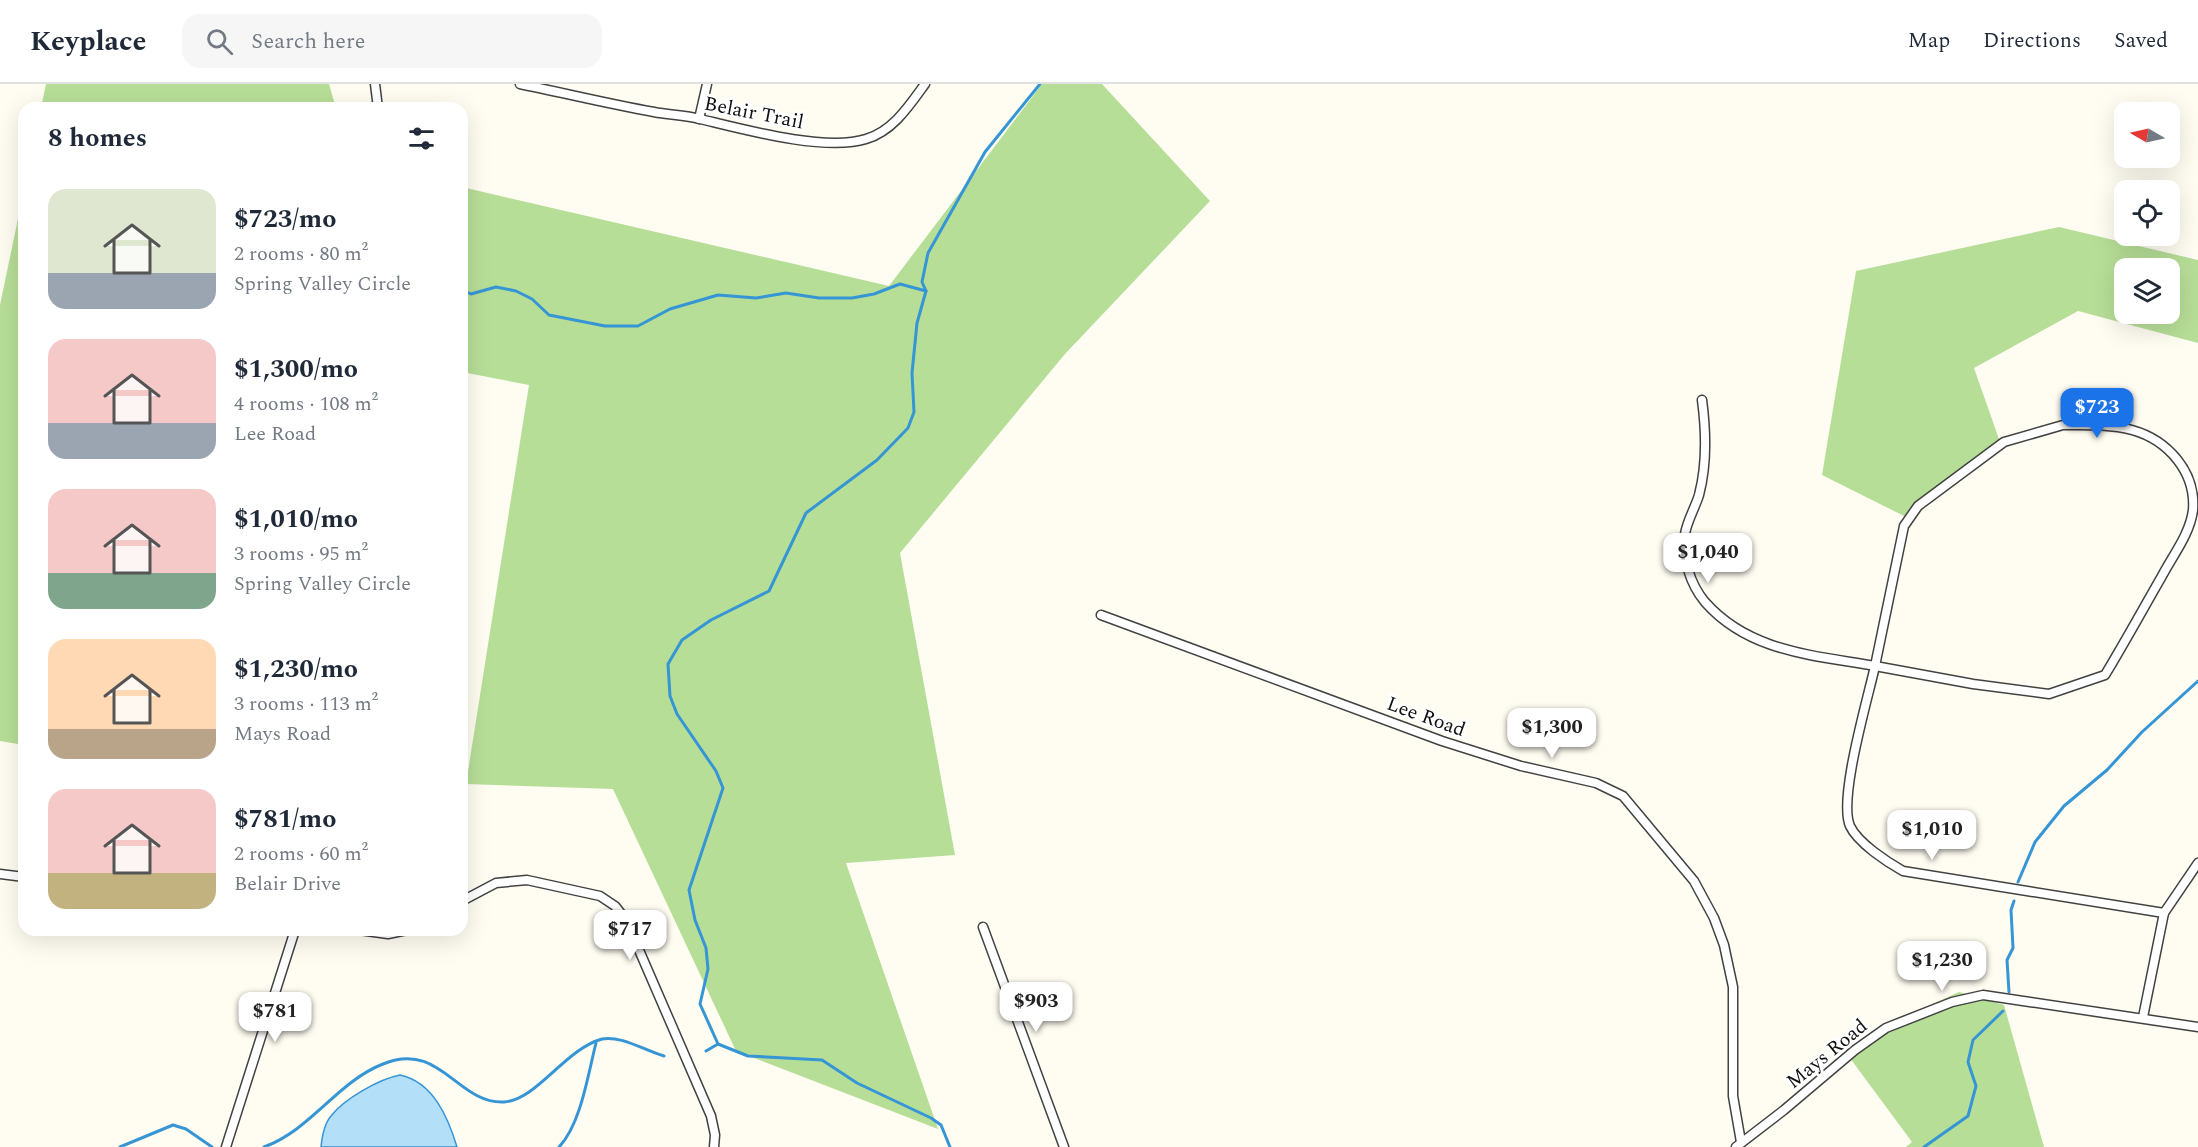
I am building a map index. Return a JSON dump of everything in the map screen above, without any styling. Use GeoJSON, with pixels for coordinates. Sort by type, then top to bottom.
{"type":"FeatureCollection","features":[{"type":"Feature","properties":{"kind":"street"},"geometry":{"type":"LineString","coordinates":[[375,84],[377,102]]}},
{"type":"Feature","properties":{"kind":"street","name":"Belair Trail"},"geometry":{"type":"LineString","coordinates":[[520,84],[655,112],[699,118],[718,125],[826,143],[852,143],[869,139],[893,125],[925,84]]}},
{"type":"Feature","properties":{"kind":"street"},"geometry":{"type":"LineString","coordinates":[[699,118],[707,84]]}},
{"type":"Feature","properties":{"kind":"street"},"geometry":{"type":"LineString","coordinates":[[1702,399],[1706,426],[1701,483],[1685,534],[1687,570],[1698,593],[1733,629],[1762,643],[1875,666],[1973,684],[2049,694],[2105,675],[2183,540],[2193,510],[2190,478],[2179,459],[2155,440],[2132,430],[2097,425],[2063,425],[2004,442],[1918,506],[1904,526],[1875,666],[1852,769],[1848,800],[1850,825],[1873,851],[1903,871],[2164,914]]}},
{"type":"Feature","properties":{"kind":"street","name":"Lee Road"},"geometry":{"type":"LineString","coordinates":[[1101,615],[1442,741],[1521,766],[1596,783],[1623,796],[1694,881],[1714,918],[1724,945],[1733,987],[1733,1096],[1738,1144]]}},
{"type":"Feature","properties":{"kind":"street"},"geometry":{"type":"LineString","coordinates":[[2143,1017],[2164,914],[2198,863]]}},
{"type":"Feature","properties":{"kind":"street"},"geometry":{"type":"LineString","coordinates":[[0,874],[18,876]]}},
{"type":"Feature","properties":{"kind":"street"},"geometry":{"type":"LineString","coordinates":[[468,898],[496,883],[521,879],[594,893],[620,910],[711,1116],[715,1135],[714,1147]]}},
{"type":"Feature","properties":{"kind":"street"},"geometry":{"type":"LineString","coordinates":[[983,927],[1065,1147]]}},
{"type":"Feature","properties":{"kind":"street"},"geometry":{"type":"LineString","coordinates":[[226,1147],[293,936]]}},
{"type":"Feature","properties":{"kind":"street","name":"Mays Road"},"geometry":{"type":"LineString","coordinates":[[1738,1144],[1784,1110],[1847,1056],[1886,1028],[1952,1002],[1983,995],[2198,1027]]}},
{"type":"Feature","properties":{"kind":"green space"},"geometry":{"type":"Polygon","coordinates":[[[46,84],[329,84],[334,102],[42,102],[46,84]]]}},
{"type":"Feature","properties":{"kind":"green space"},"geometry":{"type":"Polygon","coordinates":[[[1042,84],[1102,84],[1210,201],[1065,354],[900,553],[955,855],[846,863],[938,1129],[736,1051],[613,789],[468,784],[468,771],[529,385],[468,373],[468,188],[889,286],[1042,84]]]}},
{"type":"Feature","properties":{"kind":"green space"},"geometry":{"type":"Polygon","coordinates":[[[18,219],[18,744],[0,741],[0,305],[18,219]]]}},
{"type":"Feature","properties":{"kind":"green space"},"geometry":{"type":"Polygon","coordinates":[[[2059,227],[2114,240],[2114,246],[2139,246],[2198,260],[2198,343],[2127,324],[2180,324],[2180,258],[2114,258],[2114,321],[2078,311],[1974,368],[2000,442],[1906,517],[1822,475],[1856,271],[2059,227]]]}},
{"type":"Feature","properties":{"kind":"green space"},"geometry":{"type":"Polygon","coordinates":[[[1959,992],[2004,1005],[2044,1147],[1906,1147],[1912,1142],[1844,1050],[1902,1018],[1959,992]]]}},
{"type":"Feature","properties":{"kind":"water"},"geometry":{"type":"Polygon","coordinates":[[[400,1075],[422,1085],[438,1102],[457,1147],[321,1147],[327,1123],[344,1103],[382,1081],[400,1075]]]}},
{"type":"Feature","properties":{"kind":"waterway"},"geometry":{"type":"LineString","coordinates":[[950,1147],[941,1125],[931,1118],[857,1083],[822,1060],[748,1056],[718,1044],[700,1004],[708,969],[706,948],[695,920],[689,890],[723,788],[716,771],[677,714],[670,696],[668,664],[682,640],[711,620],[769,591],[806,513],[877,460],[908,428],[914,412],[912,373],[917,323],[926,291],[922,282],[928,253],[985,152],[1040,84]]}},
{"type":"Feature","properties":{"kind":"waterway"},"geometry":{"type":"LineString","coordinates":[[468,293],[471,294],[496,287],[516,291],[532,299],[549,315],[605,326],[638,326],[670,309],[718,295],[756,298],[786,293],[819,298],[852,298],[874,294],[900,284],[926,291]]}},
{"type":"Feature","properties":{"kind":"waterway"},"geometry":{"type":"LineString","coordinates":[[2018,882],[2035,842],[2064,806],[2107,770],[2142,732],[2198,681]]}},
{"type":"Feature","properties":{"kind":"waterway"},"geometry":{"type":"LineString","coordinates":[[2009,992],[2007,960],[2013,948],[2011,910],[2014,901]]}},
{"type":"Feature","properties":{"kind":"waterway"},"geometry":{"type":"LineString","coordinates":[[1924,1147],[1968,1116],[1976,1086],[1968,1062],[1973,1040],[2003,1011]]}},
{"type":"Feature","properties":{"kind":"waterway"},"geometry":{"type":"LineString","coordinates":[[264,1147],[296,1129],[367,1072],[383,1064],[403,1059],[419,1060],[434,1066],[473,1094],[488,1100],[504,1102],[528,1093],[576,1053],[602,1039],[625,1041],[664,1056]]}},
{"type":"Feature","properties":{"kind":"waterway"},"geometry":{"type":"LineString","coordinates":[[559,1147],[567,1137],[578,1112],[596,1043]]}},
{"type":"Feature","properties":{"kind":"waterway"},"geometry":{"type":"LineString","coordinates":[[706,1051],[718,1044]]}},
{"type":"Feature","properties":{"kind":"waterway"},"geometry":{"type":"LineString","coordinates":[[120,1147],[173,1125],[186,1129],[212,1147]]}}]}
